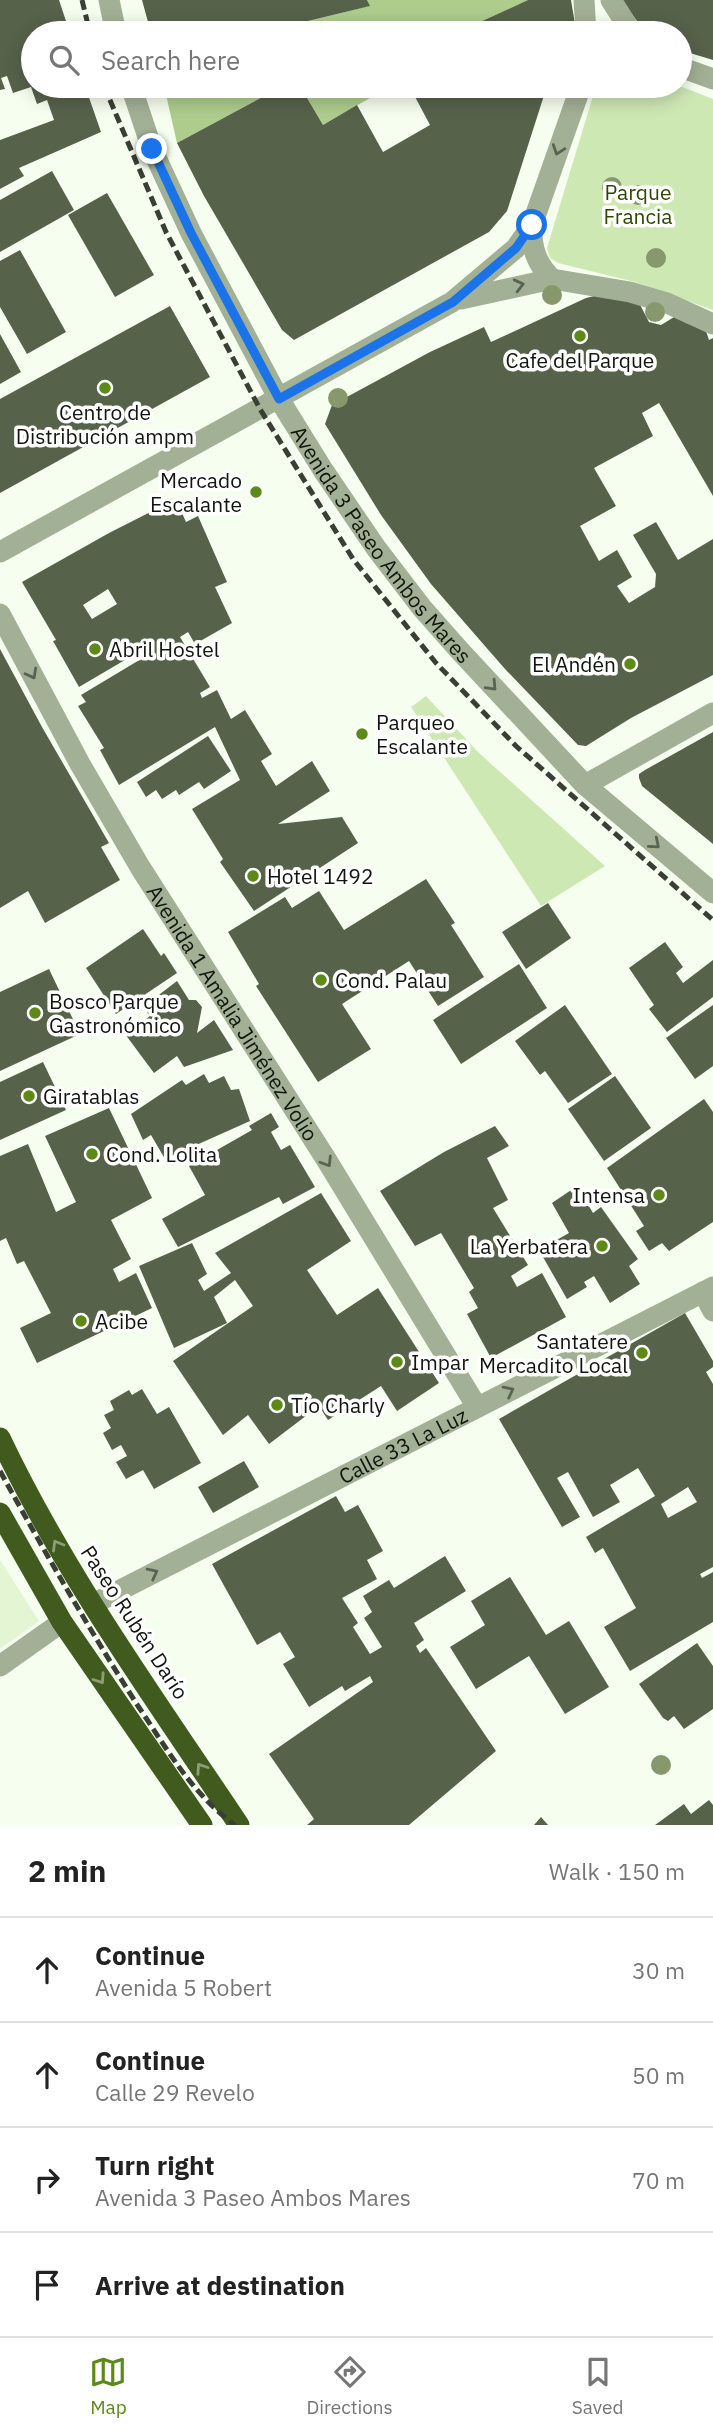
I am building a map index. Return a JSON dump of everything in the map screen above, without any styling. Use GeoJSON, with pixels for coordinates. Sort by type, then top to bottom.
{"type":"FeatureCollection","features":[{"type":"Feature","properties":{"kind":"highway","name":"Paseo Rubén Darío"},"geometry":{"type":"LineString","coordinates":[[0,1438],[33,1503],[93,1604],[239,1825]]}},
{"type":"Feature","properties":{"kind":"highway"},"geometry":{"type":"LineString","coordinates":[[0,1513],[61,1622],[202,1825]]}},
{"type":"Feature","properties":{"kind":"street"},"geometry":{"type":"LineString","coordinates":[[109,0],[113,21]]}},
{"type":"Feature","properties":{"kind":"street"},"geometry":{"type":"LineString","coordinates":[[584,0],[585,21]]}},
{"type":"Feature","properties":{"kind":"street"},"geometry":{"type":"LineString","coordinates":[[611,0],[624,21]]}},
{"type":"Feature","properties":{"kind":"street"},"geometry":{"type":"LineString","coordinates":[[692,71],[713,79]]}},
{"type":"Feature","properties":{"kind":"street","name":"Avenida 3 Paseo Ambos Mares"},"geometry":{"type":"LineString","coordinates":[[135,98],[152,149],[191,233],[279,399],[376,548],[422,608],[585,785],[713,893]]}},
{"type":"Feature","properties":{"kind":"street"},"geometry":{"type":"LineString","coordinates":[[0,552],[453,302],[516,248],[532,225],[577,98]]}},
{"type":"Feature","properties":{"kind":"street"},"geometry":{"type":"LineString","coordinates":[[532,225],[534,255],[541,268],[552,279]]}},
{"type":"Feature","properties":{"kind":"street"},"geometry":{"type":"LineString","coordinates":[[453,302],[552,279],[630,292],[667,303],[713,324]]}},
{"type":"Feature","properties":{"kind":"street","name":"Avenida 1 Amalia Jiménez Volio"},"geometry":{"type":"LineString","coordinates":[[0,614],[80,764],[140,867],[326,1159],[477,1407]]}},
{"type":"Feature","properties":{"kind":"street"},"geometry":{"type":"LineString","coordinates":[[585,785],[713,713]]}},
{"type":"Feature","properties":{"kind":"street","name":"Calle 33 La Luz"},"geometry":{"type":"LineString","coordinates":[[93,1604],[477,1407],[710,1297]]}},
{"type":"Feature","properties":{"kind":"street"},"geometry":{"type":"LineString","coordinates":[[0,1666],[61,1622]]}},
{"type":"Feature","properties":{"kind":"shaded area"},"geometry":{"type":"Polygon","coordinates":[[[0,1560],[39,1621],[0,1649],[0,1560]]]}},
{"type":"Feature","properties":{"kind":"green space"},"geometry":{"type":"Polygon","coordinates":[[[367,0],[528,0],[482,21],[307,21],[369,6],[367,0]]]}},
{"type":"Feature","properties":{"kind":"green space","name":"Parque Francia"},"geometry":{"type":"Polygon","coordinates":[[[692,91],[713,99],[713,310],[635,282],[558,263],[550,258],[547,248],[592,98],[692,98],[692,91]]]}},
{"type":"Feature","properties":{"kind":"green space"},"geometry":{"type":"Polygon","coordinates":[[[167,98],[261,98],[177,143],[167,98]]]}},
{"type":"Feature","properties":{"kind":"green space"},"geometry":{"type":"Polygon","coordinates":[[[307,98],[370,98],[323,125],[307,98]]]}},
{"type":"Feature","properties":{"kind":"green space"},"geometry":{"type":"Polygon","coordinates":[[[426,696],[479,753],[605,866],[541,906],[411,707],[426,696]]]}},
{"type":"Feature","properties":{"kind":"building"},"geometry":{"type":"Polygon","coordinates":[[[0,0],[59,0],[66,21],[21,21],[21,90],[13,93],[7,76],[1,78],[5,89],[0,90],[0,0]]]}},
{"type":"Feature","properties":{"kind":"building"},"geometry":{"type":"Polygon","coordinates":[[[142,0],[367,0],[370,6],[308,21],[148,21],[142,0]]]}},
{"type":"Feature","properties":{"kind":"building"},"geometry":{"type":"Polygon","coordinates":[[[528,0],[571,0],[574,21],[482,21],[528,0]]]}},
{"type":"Feature","properties":{"kind":"building"},"geometry":{"type":"Polygon","coordinates":[[[620,0],[713,0],[713,60],[692,54],[692,21],[637,21],[620,0]]]}},
{"type":"Feature","properties":{"kind":"building"},"geometry":{"type":"Polygon","coordinates":[[[35,98],[89,98],[101,132],[19,168],[24,176],[0,189],[0,140],[54,120],[47,100],[37,104],[35,98]]]}},
{"type":"Feature","properties":{"kind":"building"},"geometry":{"type":"Polygon","coordinates":[[[261,98],[307,98],[323,125],[357,105],[383,152],[430,125],[416,98],[543,98],[507,211],[489,232],[294,340],[282,330],[204,196],[177,143],[261,98]]]}},
{"type":"Feature","properties":{"kind":"building"},"geometry":{"type":"Polygon","coordinates":[[[52,171],[74,210],[0,252],[0,200],[52,171]]]}},
{"type":"Feature","properties":{"kind":"building"},"geometry":{"type":"Polygon","coordinates":[[[107,193],[154,275],[115,297],[68,215],[107,193]]]}},
{"type":"Feature","properties":{"kind":"building"},"geometry":{"type":"Polygon","coordinates":[[[20,250],[66,332],[27,354],[0,307],[0,261],[20,250]]]}},
{"type":"Feature","properties":{"kind":"building"},"geometry":{"type":"Polygon","coordinates":[[[611,292],[637,299],[649,322],[661,325],[679,314],[704,325],[709,340],[713,338],[713,496],[659,403],[642,413],[653,436],[594,468],[616,506],[580,526],[599,561],[617,550],[632,577],[617,586],[629,603],[655,587],[656,574],[633,535],[656,522],[678,560],[713,539],[713,675],[631,718],[586,746],[578,745],[505,669],[431,584],[381,515],[325,424],[332,405],[430,352],[484,327],[491,342],[586,298],[611,292]]]}},
{"type":"Feature","properties":{"kind":"building","name":"Centro de Distribución ampm"},"geometry":{"type":"Polygon","coordinates":[[[170,306],[210,377],[0,493],[0,399],[170,306]]]}},
{"type":"Feature","properties":{"kind":"building"},"geometry":{"type":"Polygon","coordinates":[[[0,334],[21,372],[0,384],[0,334]]]}},
{"type":"Feature","properties":{"kind":"building"},"geometry":{"type":"Polygon","coordinates":[[[176,499],[186,522],[198,516],[227,582],[215,587],[232,623],[195,644],[188,632],[180,637],[210,687],[200,693],[202,698],[217,690],[231,719],[245,710],[272,754],[261,761],[276,786],[312,761],[330,791],[278,824],[342,817],[358,843],[254,911],[220,862],[223,859],[192,809],[240,780],[215,727],[119,785],[100,750],[104,748],[78,706],[86,702],[81,695],[146,656],[142,650],[79,687],[53,641],[56,640],[22,582],[176,499]],[[108,589],[83,605],[92,619],[117,604],[108,589]]]}},
{"type":"Feature","properties":{"kind":"building"},"geometry":{"type":"Polygon","coordinates":[[[0,649],[109,843],[101,847],[120,880],[45,923],[28,891],[0,908],[0,649]]]}},
{"type":"Feature","properties":{"kind":"building"},"geometry":{"type":"Polygon","coordinates":[[[713,732],[713,844],[642,786],[639,774],[713,732]]]}},
{"type":"Feature","properties":{"kind":"building"},"geometry":{"type":"Polygon","coordinates":[[[208,736],[231,771],[204,789],[199,782],[179,795],[176,790],[162,799],[156,790],[146,797],[137,782],[208,736]]]}},
{"type":"Feature","properties":{"kind":"building","name":"Cond. Palau"},"geometry":{"type":"Polygon","coordinates":[[[426,879],[455,923],[451,925],[484,977],[438,1006],[409,961],[342,1004],[371,1049],[318,1082],[256,986],[259,984],[228,932],[285,897],[292,908],[319,891],[344,930],[426,879]]]}},
{"type":"Feature","properties":{"kind":"building"},"geometry":{"type":"Polygon","coordinates":[[[548,903],[571,938],[526,969],[502,932],[548,903]]]}},
{"type":"Feature","properties":{"kind":"building"},"geometry":{"type":"Polygon","coordinates":[[[143,929],[161,956],[164,953],[177,973],[116,1014],[86,968],[143,929]]]}},
{"type":"Feature","properties":{"kind":"building"},"geometry":{"type":"Polygon","coordinates":[[[665,942],[683,967],[676,973],[683,983],[713,960],[713,997],[667,1032],[649,1009],[654,1005],[629,968],[665,942]]]}},
{"type":"Feature","properties":{"kind":"building"},"geometry":{"type":"Polygon","coordinates":[[[519,964],[547,1008],[461,1064],[433,1020],[519,964]]]}},
{"type":"Feature","properties":{"kind":"building","name":"Bosco Parque Gastronómico"},"geometry":{"type":"Polygon","coordinates":[[[49,969],[80,1034],[0,1071],[0,992],[49,969]]]}},
{"type":"Feature","properties":{"kind":"building"},"geometry":{"type":"Polygon","coordinates":[[[177,981],[189,1000],[196,1000],[202,1007],[197,1033],[214,1020],[233,1050],[184,1067],[177,1056],[154,1073],[125,1034],[150,1016],[143,1007],[177,981]]]}},
{"type":"Feature","properties":{"kind":"building"},"geometry":{"type":"Polygon","coordinates":[[[565,1005],[612,1074],[568,1103],[545,1071],[540,1075],[515,1041],[565,1005]]]}},
{"type":"Feature","properties":{"kind":"building"},"geometry":{"type":"Polygon","coordinates":[[[713,1005],[713,1066],[695,1079],[666,1038],[713,1005]]]}},
{"type":"Feature","properties":{"kind":"building","name":"Giratablas"},"geometry":{"type":"Polygon","coordinates":[[[43,1062],[66,1110],[0,1140],[0,1082],[43,1062]]]}},
{"type":"Feature","properties":{"kind":"building"},"geometry":{"type":"Polygon","coordinates":[[[204,1074],[209,1083],[224,1076],[231,1090],[239,1089],[250,1121],[165,1159],[151,1135],[143,1140],[131,1114],[182,1080],[186,1085],[204,1074]]]}},
{"type":"Feature","properties":{"kind":"building"},"geometry":{"type":"Polygon","coordinates":[[[615,1076],[651,1128],[604,1161],[568,1109],[615,1076]]]}},
{"type":"Feature","properties":{"kind":"building","name":"Intensa"},"geometry":{"type":"Polygon","coordinates":[[[704,1099],[713,1112],[713,1222],[669,1251],[662,1243],[649,1251],[636,1231],[644,1226],[607,1168],[704,1099]]]}},
{"type":"Feature","properties":{"kind":"building"},"geometry":{"type":"Polygon","coordinates":[[[109,1108],[152,1198],[111,1220],[131,1259],[113,1269],[119,1282],[136,1273],[152,1308],[37,1363],[20,1328],[51,1313],[24,1261],[17,1264],[6,1238],[0,1241],[0,1156],[28,1144],[56,1212],[76,1202],[45,1136],[109,1108]]]}},
{"type":"Feature","properties":{"kind":"building"},"geometry":{"type":"Polygon","coordinates":[[[271,1113],[279,1127],[271,1132],[281,1150],[290,1145],[315,1187],[283,1204],[279,1197],[178,1247],[162,1219],[205,1195],[189,1166],[252,1130],[249,1126],[271,1113]]]}},
{"type":"Feature","properties":{"kind":"building"},"geometry":{"type":"Polygon","coordinates":[[[495,1126],[509,1146],[487,1158],[508,1200],[493,1208],[528,1265],[511,1276],[517,1287],[542,1273],[566,1317],[491,1358],[467,1314],[478,1308],[469,1292],[474,1288],[441,1233],[415,1246],[380,1191],[444,1152],[495,1126]]]}},
{"type":"Feature","properties":{"kind":"building","name":"La Yerbatera"},"geometry":{"type":"Polygon","coordinates":[[[577,1186],[593,1213],[601,1207],[638,1259],[629,1266],[640,1284],[610,1303],[594,1276],[584,1282],[587,1287],[567,1299],[539,1250],[569,1233],[552,1203],[577,1186]]]}},
{"type":"Feature","properties":{"kind":"building"},"geometry":{"type":"Polygon","coordinates":[[[321,1193],[351,1241],[307,1270],[337,1315],[378,1288],[439,1383],[397,1411],[381,1386],[328,1420],[319,1406],[269,1444],[248,1415],[223,1435],[173,1361],[253,1306],[235,1280],[214,1297],[227,1323],[174,1348],[139,1266],[192,1243],[207,1274],[198,1280],[204,1291],[231,1273],[215,1253],[321,1193]]]}},
{"type":"Feature","properties":{"kind":"building"},"geometry":{"type":"Polygon","coordinates":[[[685,1313],[713,1361],[713,1367],[706,1372],[713,1384],[713,1567],[700,1574],[702,1578],[713,1572],[713,1622],[630,1671],[604,1627],[636,1608],[603,1548],[595,1553],[586,1537],[655,1496],[638,1468],[610,1485],[620,1502],[593,1517],[568,1472],[557,1478],[580,1517],[562,1527],[499,1419],[685,1313]],[[688,1487],[661,1504],[668,1518],[697,1502],[688,1487]]]}},
{"type":"Feature","properties":{"kind":"building"},"geometry":{"type":"Polygon","coordinates":[[[142,1389],[157,1414],[169,1407],[201,1463],[154,1489],[143,1470],[126,1479],[116,1462],[127,1456],[121,1445],[112,1450],[103,1433],[111,1428],[104,1415],[114,1410],[110,1401],[129,1390],[132,1395],[142,1389]]]}},
{"type":"Feature","properties":{"kind":"building"},"geometry":{"type":"Polygon","coordinates":[[[244,1461],[259,1487],[213,1513],[198,1487],[244,1461]]]}},
{"type":"Feature","properties":{"kind":"building"},"geometry":{"type":"Polygon","coordinates":[[[336,1496],[345,1512],[358,1505],[383,1551],[367,1560],[377,1579],[342,1598],[358,1623],[353,1627],[370,1654],[382,1647],[364,1618],[372,1612],[363,1596],[389,1580],[394,1588],[445,1556],[466,1591],[414,1623],[424,1640],[416,1646],[420,1653],[426,1648],[496,1751],[409,1825],[307,1825],[314,1819],[269,1754],[373,1682],[370,1676],[345,1691],[342,1686],[309,1707],[283,1664],[295,1657],[280,1632],[257,1645],[212,1564],[336,1496]]]}},
{"type":"Feature","properties":{"kind":"building"},"geometry":{"type":"Polygon","coordinates":[[[510,1577],[546,1635],[569,1621],[609,1687],[565,1714],[529,1656],[476,1689],[450,1647],[485,1625],[471,1601],[510,1577]]]}},
{"type":"Feature","properties":{"kind":"building"},"geometry":{"type":"Polygon","coordinates":[[[697,1643],[713,1666],[713,1709],[684,1729],[674,1716],[668,1721],[663,1718],[639,1684],[697,1643]]]}},
{"type":"Feature","properties":{"kind":"building"},"geometry":{"type":"Polygon","coordinates":[[[709,1800],[713,1805],[713,1825],[655,1825],[684,1804],[691,1814],[709,1800]]]}},
{"type":"Feature","properties":{"kind":"building"},"geometry":{"type":"Polygon","coordinates":[[[541,1817],[548,1825],[534,1825],[541,1817]]]}},
{"type":"Feature","properties":{"kind":"railway"},"geometry":{"type":"LineString","coordinates":[[82,0],[87,21]]}},
{"type":"Feature","properties":{"kind":"railway"},"geometry":{"type":"LineString","coordinates":[[109,98],[166,232],[260,409],[353,559],[436,663],[516,746],[713,920]]}},
{"type":"Feature","properties":{"kind":"railway"},"geometry":{"type":"LineString","coordinates":[[0,1471],[84,1619],[159,1738],[193,1785],[235,1825]]}},
{"type":"Feature","properties":{"kind":"place","name":"Cafe del Parque"},"geometry":{"type":"Point","coordinates":[580,336]}},
{"type":"Feature","properties":{"kind":"place","name":"Centro de Distribución ampm"},"geometry":{"type":"Point","coordinates":[105,388]}},
{"type":"Feature","properties":{"kind":"place","name":"Mercado Escalante"},"geometry":{"type":"Point","coordinates":[256,492]}},
{"type":"Feature","properties":{"kind":"place","name":"Abril Hostel"},"geometry":{"type":"Point","coordinates":[95,649]}},
{"type":"Feature","properties":{"kind":"place","name":"El Andén"},"geometry":{"type":"Point","coordinates":[630,664]}},
{"type":"Feature","properties":{"kind":"place","name":"Parqueo Escalante"},"geometry":{"type":"Point","coordinates":[362,734]}},
{"type":"Feature","properties":{"kind":"place","name":"Hotel 1492"},"geometry":{"type":"Point","coordinates":[253,876]}},
{"type":"Feature","properties":{"kind":"place","name":"Cond. Palau"},"geometry":{"type":"Point","coordinates":[321,980]}},
{"type":"Feature","properties":{"kind":"place","name":"Bosco Parque Gastronómico"},"geometry":{"type":"Point","coordinates":[35,1013]}},
{"type":"Feature","properties":{"kind":"place","name":"Giratablas"},"geometry":{"type":"Point","coordinates":[29,1096]}},
{"type":"Feature","properties":{"kind":"place","name":"Cond. Lolita"},"geometry":{"type":"Point","coordinates":[92,1154]}},
{"type":"Feature","properties":{"kind":"place","name":"Intensa"},"geometry":{"type":"Point","coordinates":[659,1195]}},
{"type":"Feature","properties":{"kind":"place","name":"La Yerbatera"},"geometry":{"type":"Point","coordinates":[602,1246]}},
{"type":"Feature","properties":{"kind":"place","name":"Acibe"},"geometry":{"type":"Point","coordinates":[81,1321]}},
{"type":"Feature","properties":{"kind":"place","name":"Santatere Mercadito Local"},"geometry":{"type":"Point","coordinates":[642,1353]}},
{"type":"Feature","properties":{"kind":"place","name":"Impar"},"geometry":{"type":"Point","coordinates":[397,1362]}},
{"type":"Feature","properties":{"kind":"place","name":"Tío Charly"},"geometry":{"type":"Point","coordinates":[277,1405]}},
{"type":"Feature","properties":{"kind":"route"},"geometry":{"type":"LineString","coordinates":[[152,149],[191,233],[279,399],[453,302],[516,248],[532,225]]}}]}
